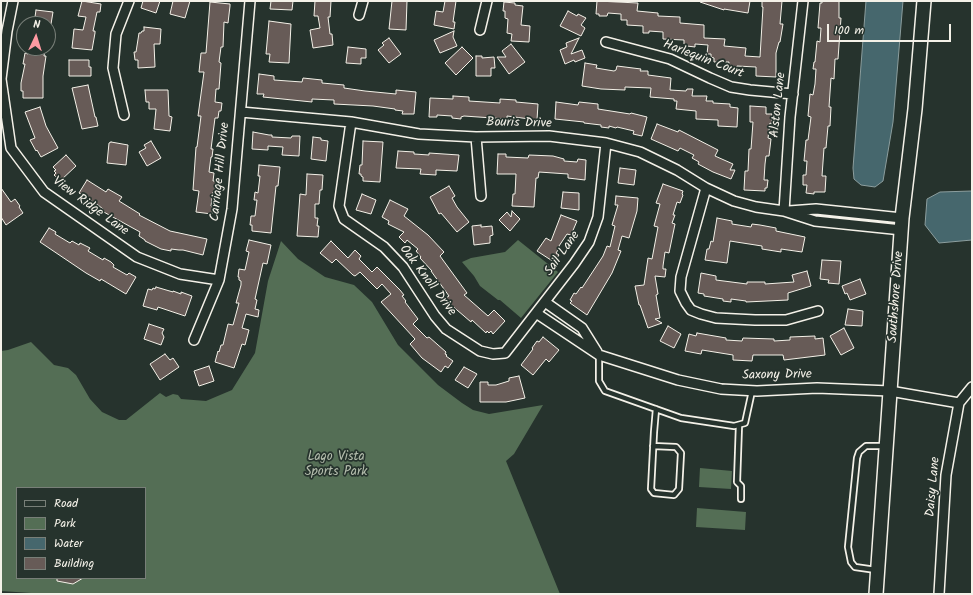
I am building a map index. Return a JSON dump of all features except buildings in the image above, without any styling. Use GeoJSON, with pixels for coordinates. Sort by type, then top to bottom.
{"type":"FeatureCollection","features":[{"type":"Feature","properties":{"kind":"street","name":"View Ridge Lane"},"geometry":{"type":"LineString","coordinates":[[13,1],[1,79],[11,148],[44,192],[136,257],[180,274],[219,280]]}},
{"type":"Feature","properties":{"kind":"street"},"geometry":{"type":"LineString","coordinates":[[124,116],[113,68],[116,34],[129,1]]}},
{"type":"Feature","properties":{"kind":"street","name":"Carriage Hill Drive"},"geometry":{"type":"LineString","coordinates":[[194,340],[219,280],[232,209],[250,1]]}},
{"type":"Feature","properties":{"kind":"street"},"geometry":{"type":"LineString","coordinates":[[359,15],[363,1]]}},
{"type":"Feature","properties":{"kind":"street"},"geometry":{"type":"LineString","coordinates":[[480,30],[487,1]]}},
{"type":"Feature","properties":{"kind":"street","name":"Alston Lane"},"geometry":{"type":"LineString","coordinates":[[784,211],[793,94],[803,1]]}},
{"type":"Feature","properties":{"kind":"street","name":"Southshore Drive"},"geometry":{"type":"LineString","coordinates":[[876,594],[902,224],[916,109],[924,1]]}},
{"type":"Feature","properties":{"kind":"street","name":"Harlequin Court"},"geometry":{"type":"LineString","coordinates":[[606,42],[670,59],[731,87],[793,94]]}},
{"type":"Feature","properties":{"kind":"street","name":"Bouris Drive"},"geometry":{"type":"LineString","coordinates":[[241,112],[351,122],[419,134],[476,137],[549,136],[606,143],[640,152],[676,170],[706,188],[756,208],[784,211],[816,209],[828,210],[902,224]]}},
{"type":"Feature","properties":{"kind":"street","name":"Oak Knoll Drive"},"geometry":{"type":"LineString","coordinates":[[351,122],[339,206],[344,219],[384,247],[402,267],[435,316],[446,329],[480,351],[493,354]]}},
{"type":"Feature","properties":{"kind":"street"},"geometry":{"type":"LineString","coordinates":[[476,137],[481,196]]}},
{"type":"Feature","properties":{"kind":"street","name":"Sail Lane"},"geometry":{"type":"LineString","coordinates":[[493,354],[505,353],[589,242],[598,217],[606,143]]}},
{"type":"Feature","properties":{"kind":"street"},"geometry":{"type":"LineString","coordinates":[[706,188],[681,277],[680,291],[691,310],[716,318],[755,320],[786,320],[818,311]]}},
{"type":"Feature","properties":{"kind":"street"},"geometry":{"type":"LineString","coordinates":[[827,222],[828,210]]}},
{"type":"Feature","properties":{"kind":"street","name":"Bouris Drive"},"geometry":{"type":"LineString","coordinates":[[784,211],[815,221],[902,224]]}},
{"type":"Feature","properties":{"kind":"street"},"geometry":{"type":"LineString","coordinates":[[545,302],[582,328],[599,355]]}},
{"type":"Feature","properties":{"kind":"street","name":"Saxony Drive"},"geometry":{"type":"LineString","coordinates":[[536,313],[599,355],[678,380],[720,389],[752,391],[817,388],[890,391],[959,403]]}},
{"type":"Feature","properties":{"kind":"street"},"geometry":{"type":"LineString","coordinates":[[563,332],[571,320]]}},
{"type":"Feature","properties":{"kind":"street","name":"Daisy Lane"},"geometry":{"type":"LineString","coordinates":[[939,594],[946,474],[959,403],[972,387]]}},
{"type":"Feature","properties":{"kind":"lane"},"geometry":{"type":"LineString","coordinates":[[599,355],[599,382],[605,391],[680,418],[734,426],[745,423],[752,391]]}},
{"type":"Feature","properties":{"kind":"lane"},"geometry":{"type":"LineString","coordinates":[[653,446],[676,447],[681,453],[679,489],[674,495],[654,493],[651,488],[653,446],[656,409]]}},
{"type":"Feature","properties":{"kind":"lane"},"geometry":{"type":"LineString","coordinates":[[739,425],[737,482],[741,486],[741,499]]}},
{"type":"Feature","properties":{"kind":"lane"},"geometry":{"type":"LineString","coordinates":[[878,571],[855,567],[851,562],[848,547],[857,458],[859,452],[866,446],[886,446]]}},
{"type":"Feature","properties":{"kind":"green space"},"geometry":{"type":"Polygon","coordinates":[[[518,240],[558,272],[521,318],[500,300],[480,286],[462,262],[471,258],[505,252],[518,240]]]}},
{"type":"Feature","properties":{"kind":"green space","name":"Lago Vista Sports Park"},"geometry":{"type":"Polygon","coordinates":[[[281,241],[298,259],[325,277],[354,285],[372,302],[398,345],[438,385],[473,410],[489,414],[543,405],[514,454],[506,461],[560,594],[46,594],[1,591],[1,351],[31,342],[54,365],[68,368],[76,375],[90,399],[102,412],[119,420],[126,420],[160,393],[166,397],[173,394],[178,395],[181,399],[206,401],[232,390],[255,353],[268,281],[281,241]]]}},
{"type":"Feature","properties":{"kind":"green space"},"geometry":{"type":"Polygon","coordinates":[[[700,468],[732,471],[731,489],[699,487],[700,468]]]}},
{"type":"Feature","properties":{"kind":"green space"},"geometry":{"type":"Polygon","coordinates":[[[697,508],[746,512],[745,530],[696,527],[697,508]]]}},
{"type":"Feature","properties":{"kind":"water"},"geometry":{"type":"Polygon","coordinates":[[[866,1],[903,1],[893,122],[883,181],[875,187],[861,185],[854,179],[853,168],[866,1]]]}},
{"type":"Feature","properties":{"kind":"water"},"geometry":{"type":"Polygon","coordinates":[[[972,191],[972,240],[939,243],[925,225],[927,199],[940,192],[972,191]]]}}]}
